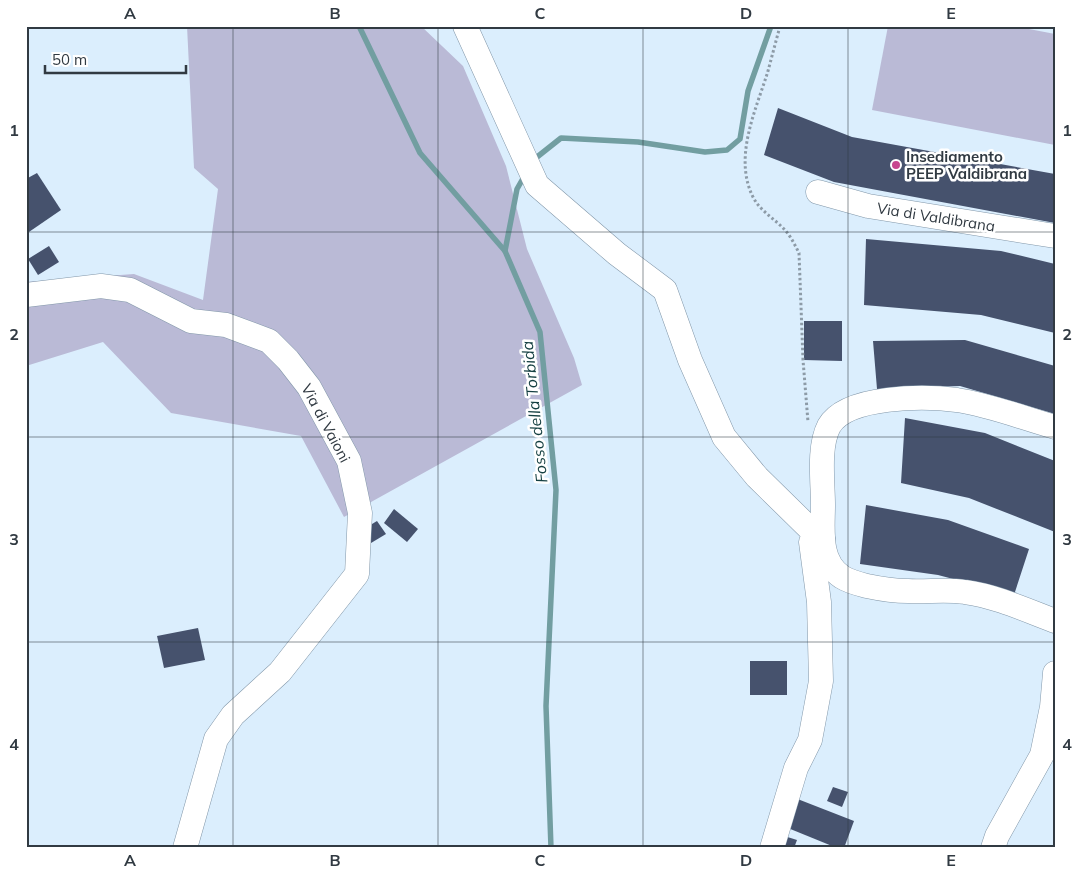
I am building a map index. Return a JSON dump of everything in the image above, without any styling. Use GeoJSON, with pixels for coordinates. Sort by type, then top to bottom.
{"type":"FeatureCollection","features":[{"type":"Feature","properties":{"kind":"street"},"geometry":{"type":"LineString","coordinates":[[465,26],[536,185],[617,254],[665,290],[690,360],[724,437],[757,477],[816,533],[832,568],[843,578],[856,583],[882,589],[910,592],[944,589],[967,592],[1055,620]]}},
{"type":"Feature","properties":{"kind":"street","name":"Via di Valdibrana"},"geometry":{"type":"LineString","coordinates":[[818,192],[868,206],[1055,236]]}},
{"type":"Feature","properties":{"kind":"street","name":"Via di Vaioni"},"geometry":{"type":"LineString","coordinates":[[26,294],[101,286],[130,290],[191,321],[226,325],[269,341],[288,360],[309,387],[349,460],[360,513],[357,574],[280,672],[233,715],[216,738],[185,848]]}},
{"type":"Feature","properties":{"kind":"street"},"geometry":{"type":"LineString","coordinates":[[772,848],[796,768],[810,740],[821,681],[820,602],[816,533],[823,450],[825,436],[830,425],[848,409],[865,404],[911,398],[957,400],[1055,428]]}},
{"type":"Feature","properties":{"kind":"street"},"geometry":{"type":"LineString","coordinates":[[993,848],[1005,821],[1042,755],[1052,707],[1055,673]]}},
{"type":"Feature","properties":{"kind":"path"},"geometry":{"type":"LineString","coordinates":[[780,26],[752,118],[745,164],[747,183],[758,206],[793,240],[799,253],[801,314]]}},
{"type":"Feature","properties":{"kind":"shaded area"},"geometry":{"type":"Polygon","coordinates":[[[187,26],[421,26],[463,66],[506,166],[527,249],[574,358],[582,385],[344,517],[301,436],[171,413],[103,342],[26,366],[26,282],[134,274],[203,300],[218,189],[194,168],[187,26]]]}},
{"type":"Feature","properties":{"kind":"shaded area"},"geometry":{"type":"Polygon","coordinates":[[[888,26],[1014,26],[1055,34],[1055,145],[872,110],[888,26]]]}},
{"type":"Feature","properties":{"kind":"building","name":"Insediamento PEEP Valdibrana"},"geometry":{"type":"Polygon","coordinates":[[[778,108],[852,137],[1055,174],[1055,223],[834,182],[764,155],[778,108]]]}},
{"type":"Feature","properties":{"kind":"building"},"geometry":{"type":"Polygon","coordinates":[[[37,173],[61,210],[26,234],[26,179],[37,173]]]}},
{"type":"Feature","properties":{"kind":"building"},"geometry":{"type":"Polygon","coordinates":[[[866,239],[1001,251],[1055,264],[1055,333],[981,315],[864,305],[866,239]]]}},
{"type":"Feature","properties":{"kind":"building"},"geometry":{"type":"Polygon","coordinates":[[[49,246],[59,262],[38,275],[28,259],[49,246]]]}},
{"type":"Feature","properties":{"kind":"building"},"geometry":{"type":"Polygon","coordinates":[[[804,321],[842,321],[842,361],[804,360],[804,321]]]}},
{"type":"Feature","properties":{"kind":"building"},"geometry":{"type":"Polygon","coordinates":[[[965,340],[1055,366],[1055,414],[960,386],[877,389],[873,341],[965,340]]]}},
{"type":"Feature","properties":{"kind":"building"},"geometry":{"type":"Polygon","coordinates":[[[905,418],[985,433],[1055,461],[1055,532],[969,498],[901,483],[905,418]]]}},
{"type":"Feature","properties":{"kind":"building"},"geometry":{"type":"Polygon","coordinates":[[[866,505],[948,520],[1029,549],[1014,595],[938,575],[860,564],[866,505]]]}},
{"type":"Feature","properties":{"kind":"building"},"geometry":{"type":"Polygon","coordinates":[[[394,509],[418,529],[407,542],[384,523],[394,509]]]}},
{"type":"Feature","properties":{"kind":"building"},"geometry":{"type":"Polygon","coordinates":[[[377,521],[386,534],[371,543],[362,530],[377,521]]]}},
{"type":"Feature","properties":{"kind":"building"},"geometry":{"type":"Polygon","coordinates":[[[198,628],[205,660],[164,668],[157,636],[198,628]]]}},
{"type":"Feature","properties":{"kind":"building"},"geometry":{"type":"Polygon","coordinates":[[[750,661],[787,661],[787,695],[750,695],[750,661]]]}},
{"type":"Feature","properties":{"kind":"building"},"geometry":{"type":"Polygon","coordinates":[[[833,787],[848,792],[842,807],[827,801],[833,787]]]}},
{"type":"Feature","properties":{"kind":"building"},"geometry":{"type":"Polygon","coordinates":[[[795,798],[854,821],[844,848],[837,848],[783,826],[795,798]]]}},
{"type":"Feature","properties":{"kind":"building"},"geometry":{"type":"Polygon","coordinates":[[[781,835],[797,840],[794,848],[777,848],[781,835]]]}},
{"type":"Feature","properties":{"kind":"waterway","name":"Fosso della Torbida"},"geometry":{"type":"LineString","coordinates":[[359,26],[420,153],[505,251],[540,332],[556,490],[546,706],[551,848]]}},
{"type":"Feature","properties":{"kind":"waterway"},"geometry":{"type":"LineString","coordinates":[[532,161],[561,138],[638,142],[705,152],[727,150],[740,139],[748,91],[771,26]]}},
{"type":"Feature","properties":{"kind":"waterway"},"geometry":{"type":"LineString","coordinates":[[505,251],[517,189],[525,175]]}},
{"type":"Feature","properties":{"kind":"place","name":"Insediamento PEEP Valdibrana"},"geometry":{"type":"Point","coordinates":[896,165]}}]}
